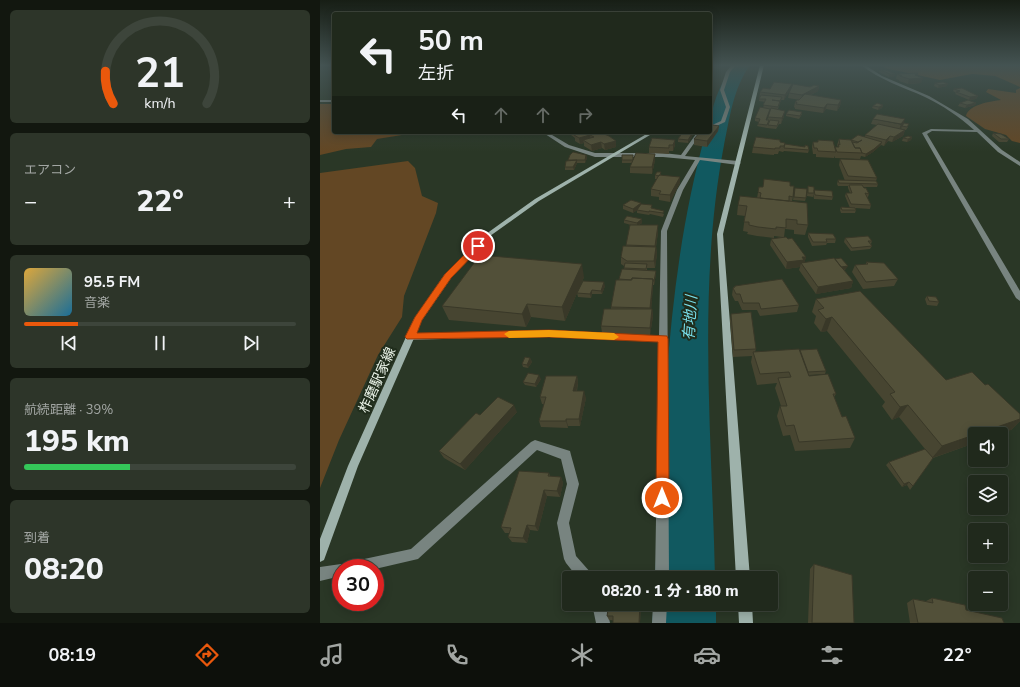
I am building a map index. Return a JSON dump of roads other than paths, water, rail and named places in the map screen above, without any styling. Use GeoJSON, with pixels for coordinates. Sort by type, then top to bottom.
{"type":"FeatureCollection","features":[{"type":"Feature","properties":{"kind":"street"},"geometry":{"type":"LineString","coordinates":[[712,127],[723,122],[728,107],[723,94]]}},
{"type":"Feature","properties":{"kind":"street"},"geometry":{"type":"LineString","coordinates":[[743,571],[720,234],[734,162],[754,94]]}},
{"type":"Feature","properties":{"kind":"street"},"geometry":{"type":"LineString","coordinates":[[921,94],[966,120],[1000,151],[1020,164]]}},
{"type":"Feature","properties":{"kind":"street"},"geometry":{"type":"LineString","coordinates":[[320,101],[332,101]]}},
{"type":"Feature","properties":{"kind":"street"},"geometry":{"type":"LineString","coordinates":[[978,131],[931,130],[924,133],[1020,298]]}},
{"type":"Feature","properties":{"kind":"street"},"geometry":{"type":"LineString","coordinates":[[547,134],[567,146],[595,156],[663,155],[734,162]]}},
{"type":"Feature","properties":{"kind":"street","name":"柞磨駅家線"},"geometry":{"type":"LineString","coordinates":[[320,556],[353,466],[418,319],[448,276],[488,235],[537,200],[649,134]]}},
{"type":"Feature","properties":{"kind":"street"},"geometry":{"type":"LineString","coordinates":[[682,157],[691,146],[692,140],[698,134]]}},
{"type":"Feature","properties":{"kind":"street"},"geometry":{"type":"LineString","coordinates":[[662,571],[664,231],[680,190],[698,159]]}},
{"type":"Feature","properties":{"kind":"street"},"geometry":{"type":"LineString","coordinates":[[410,337],[549,333],[663,339]]}},
{"type":"Feature","properties":{"kind":"street"},"geometry":{"type":"LineString","coordinates":[[384,561],[414,555],[535,445],[566,456],[573,484],[563,523],[570,558],[580,571]]}},
{"type":"Feature","properties":{"kind":"street"},"geometry":{"type":"LineString","coordinates":[[320,574],[332,572]]}},
{"type":"Feature","properties":{"kind":"street"},"geometry":{"type":"LineString","coordinates":[[600,611],[603,623]]}},
{"type":"Feature","properties":{"kind":"street"},"geometry":{"type":"LineString","coordinates":[[659,623],[660,611]]}},
{"type":"Feature","properties":{"kind":"street"},"geometry":{"type":"LineString","coordinates":[[745,611],[746,623]]}},
{"type":"Feature","properties":{"kind":"waterway","name":"有地川"},"geometry":{"type":"LineString","coordinates":[[685,571],[687,414],[693,271],[702,199],[727,94]]}},
{"type":"Feature","properties":{"kind":"waterway","name":"有地川"},"geometry":{"type":"LineString","coordinates":[[684,623],[685,611]]}}]}
